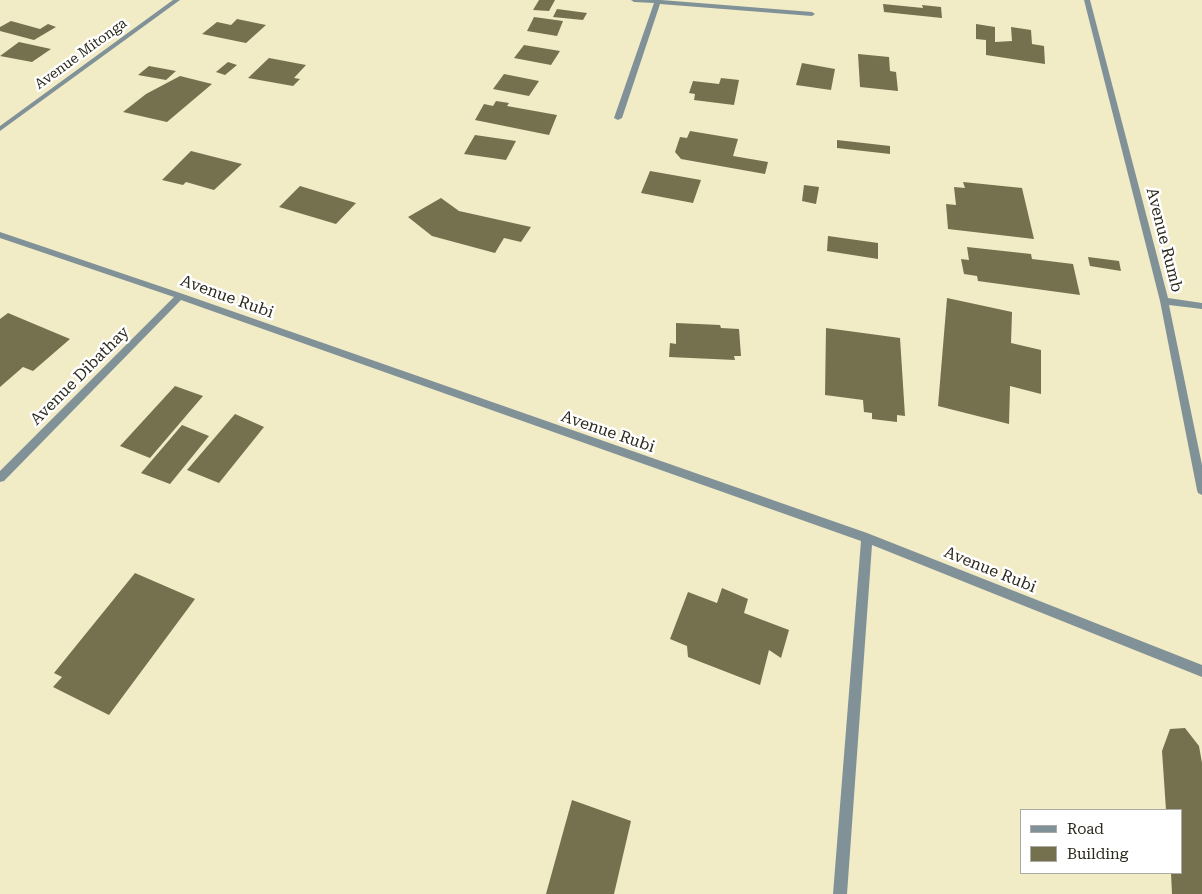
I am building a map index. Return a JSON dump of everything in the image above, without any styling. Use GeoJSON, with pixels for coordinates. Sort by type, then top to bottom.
{"type":"FeatureCollection","features":[{"type":"Feature","properties":{"kind":"street","name":"Avenue Mitonga"},"geometry":{"type":"LineString","coordinates":[[0,128],[177,0]]}},
{"type":"Feature","properties":{"kind":"street"},"geometry":{"type":"LineString","coordinates":[[634,0],[812,14]]}},
{"type":"Feature","properties":{"kind":"street","name":"Avenue Rumb"},"geometry":{"type":"LineString","coordinates":[[1087,0],[1164,301],[1202,490]]}},
{"type":"Feature","properties":{"kind":"street"},"geometry":{"type":"LineString","coordinates":[[618,118],[657,1]]}},
{"type":"Feature","properties":{"kind":"street","name":"Avenue Rubi"},"geometry":{"type":"LineString","coordinates":[[0,235],[180,296],[868,538],[1202,670]]}},
{"type":"Feature","properties":{"kind":"street","name":"Avenue Dibathay"},"geometry":{"type":"LineString","coordinates":[[0,478],[180,296]]}},
{"type":"Feature","properties":{"kind":"street"},"geometry":{"type":"LineString","coordinates":[[1164,301],[1202,306]]}},
{"type":"Feature","properties":{"kind":"street"},"geometry":{"type":"LineString","coordinates":[[840,894],[868,538]]}},
{"type":"Feature","properties":{"kind":"building"},"geometry":{"type":"Polygon","coordinates":[[[539,0],[555,0],[549,11],[533,10],[539,0]]]}},
{"type":"Feature","properties":{"kind":"building"},"geometry":{"type":"Polygon","coordinates":[[[883,4],[923,8],[922,5],[941,7],[942,18],[884,12],[883,4]]]}},
{"type":"Feature","properties":{"kind":"building"},"geometry":{"type":"Polygon","coordinates":[[[557,9],[587,13],[583,20],[553,17],[557,9]]]}},
{"type":"Feature","properties":{"kind":"building"},"geometry":{"type":"Polygon","coordinates":[[[534,17],[563,21],[557,36],[527,31],[534,17]]]}},
{"type":"Feature","properties":{"kind":"building"},"geometry":{"type":"Polygon","coordinates":[[[237,19],[266,25],[246,43],[202,34],[217,22],[231,25],[237,19]]]}},
{"type":"Feature","properties":{"kind":"building"},"geometry":{"type":"Polygon","coordinates":[[[11,21],[40,29],[48,24],[56,27],[34,40],[0,31],[0,27],[11,21]]]}},
{"type":"Feature","properties":{"kind":"building"},"geometry":{"type":"Polygon","coordinates":[[[976,24],[995,27],[995,42],[1012,41],[1011,27],[1031,30],[1032,44],[1044,46],[1045,64],[986,55],[986,40],[976,39],[976,24]]]}},
{"type":"Feature","properties":{"kind":"building"},"geometry":{"type":"Polygon","coordinates":[[[19,42],[51,49],[32,62],[0,56],[19,42]]]}},
{"type":"Feature","properties":{"kind":"building"},"geometry":{"type":"Polygon","coordinates":[[[524,45],[560,51],[551,65],[514,58],[524,45]]]}},
{"type":"Feature","properties":{"kind":"building"},"geometry":{"type":"Polygon","coordinates":[[[858,54],[889,57],[890,71],[896,72],[898,91],[860,87],[858,54]]]}},
{"type":"Feature","properties":{"kind":"building"},"geometry":{"type":"Polygon","coordinates":[[[269,58],[306,65],[294,78],[300,79],[293,86],[248,78],[269,58]]]}},
{"type":"Feature","properties":{"kind":"building"},"geometry":{"type":"Polygon","coordinates":[[[228,62],[237,65],[225,75],[216,72],[228,62]]]}},
{"type":"Feature","properties":{"kind":"building"},"geometry":{"type":"Polygon","coordinates":[[[802,63],[835,69],[831,90],[796,85],[802,63]]]}},
{"type":"Feature","properties":{"kind":"building"},"geometry":{"type":"Polygon","coordinates":[[[149,66],[176,71],[166,80],[138,75],[149,66]]]}},
{"type":"Feature","properties":{"kind":"building"},"geometry":{"type":"Polygon","coordinates":[[[504,74],[539,81],[529,96],[493,89],[504,74]]]}},
{"type":"Feature","properties":{"kind":"building"},"geometry":{"type":"Polygon","coordinates":[[[180,76],[212,84],[167,122],[123,112],[146,94],[180,76]]]}},
{"type":"Feature","properties":{"kind":"building"},"geometry":{"type":"Polygon","coordinates":[[[721,78],[739,80],[734,105],[694,100],[695,94],[689,93],[693,81],[719,84],[721,78]]]}},
{"type":"Feature","properties":{"kind":"building"},"geometry":{"type":"Polygon","coordinates":[[[496,101],[509,103],[507,106],[557,115],[549,135],[475,120],[484,104],[493,106],[496,101]]]}},
{"type":"Feature","properties":{"kind":"building"},"geometry":{"type":"Polygon","coordinates":[[[690,131],[738,139],[733,156],[768,162],[765,174],[681,159],[675,152],[680,137],[687,138],[690,131]]]}},
{"type":"Feature","properties":{"kind":"building"},"geometry":{"type":"Polygon","coordinates":[[[475,135],[516,141],[506,160],[464,154],[475,135]]]}},
{"type":"Feature","properties":{"kind":"building"},"geometry":{"type":"Polygon","coordinates":[[[837,140],[890,146],[890,154],[837,148],[837,140]]]}},
{"type":"Feature","properties":{"kind":"building"},"geometry":{"type":"Polygon","coordinates":[[[191,151],[242,164],[214,190],[186,182],[183,185],[162,180],[191,151]]]}},
{"type":"Feature","properties":{"kind":"building"},"geometry":{"type":"Polygon","coordinates":[[[650,171],[701,180],[693,203],[641,193],[650,171]]]}},
{"type":"Feature","properties":{"kind":"building"},"geometry":{"type":"Polygon","coordinates":[[[963,182],[1022,188],[1034,239],[948,229],[946,204],[956,205],[954,187],[965,188],[963,182]]]}},
{"type":"Feature","properties":{"kind":"building"},"geometry":{"type":"Polygon","coordinates":[[[804,185],[819,187],[816,204],[802,201],[804,185]]]}},
{"type":"Feature","properties":{"kind":"building"},"geometry":{"type":"Polygon","coordinates":[[[300,186],[356,203],[336,224],[279,207],[300,186]]]}},
{"type":"Feature","properties":{"kind":"building"},"geometry":{"type":"Polygon","coordinates":[[[441,198],[459,211],[531,227],[521,242],[504,238],[495,253],[432,236],[408,217],[441,198]]]}},
{"type":"Feature","properties":{"kind":"building"},"geometry":{"type":"Polygon","coordinates":[[[828,236],[878,243],[878,259],[827,251],[828,236]]]}},
{"type":"Feature","properties":{"kind":"building"},"geometry":{"type":"Polygon","coordinates":[[[967,247],[1031,254],[1032,259],[1073,264],[1080,295],[978,281],[977,276],[964,274],[961,259],[969,260],[967,247]]]}},
{"type":"Feature","properties":{"kind":"building"},"geometry":{"type":"Polygon","coordinates":[[[1088,257],[1119,261],[1121,271],[1090,266],[1088,257]]]}},
{"type":"Feature","properties":{"kind":"building"},"geometry":{"type":"Polygon","coordinates":[[[947,298],[1012,312],[1011,343],[1041,350],[1041,394],[1010,386],[1009,424],[938,406],[947,298]]]}},
{"type":"Feature","properties":{"kind":"building"},"geometry":{"type":"Polygon","coordinates":[[[8,313],[70,339],[33,371],[23,367],[0,387],[0,319],[8,313]]]}},
{"type":"Feature","properties":{"kind":"building"},"geometry":{"type":"Polygon","coordinates":[[[676,323],[720,325],[721,328],[739,329],[741,356],[734,356],[735,360],[669,357],[670,343],[676,344],[676,323]]]}},
{"type":"Feature","properties":{"kind":"building"},"geometry":{"type":"Polygon","coordinates":[[[826,328],[900,338],[905,416],[897,415],[897,422],[872,419],[872,413],[864,412],[863,400],[825,395],[826,328]]]}},
{"type":"Feature","properties":{"kind":"building"},"geometry":{"type":"Polygon","coordinates":[[[175,386],[203,396],[150,458],[120,446],[175,386]]]}},
{"type":"Feature","properties":{"kind":"building"},"geometry":{"type":"Polygon","coordinates":[[[235,414],[264,427],[219,483],[187,470],[235,414]]]}},
{"type":"Feature","properties":{"kind":"building"},"geometry":{"type":"Polygon","coordinates":[[[182,425],[209,436],[170,484],[141,473],[182,425]]]}},
{"type":"Feature","properties":{"kind":"building"},"geometry":{"type":"Polygon","coordinates":[[[135,573],[195,599],[109,715],[53,687],[62,677],[54,673],[135,573]]]}},
{"type":"Feature","properties":{"kind":"building"},"geometry":{"type":"Polygon","coordinates":[[[722,588],[748,599],[744,613],[789,630],[781,658],[769,650],[760,685],[688,657],[687,646],[670,639],[688,592],[717,603],[722,588]]]}},
{"type":"Feature","properties":{"kind":"building"},"geometry":{"type":"Polygon","coordinates":[[[1185,728],[1199,746],[1202,763],[1202,894],[1172,894],[1171,874],[1182,874],[1182,809],[1166,809],[1162,751],[1170,729],[1185,728]]]}},
{"type":"Feature","properties":{"kind":"building"},"geometry":{"type":"Polygon","coordinates":[[[572,800],[631,821],[614,894],[546,894],[572,800]]]}}]}
